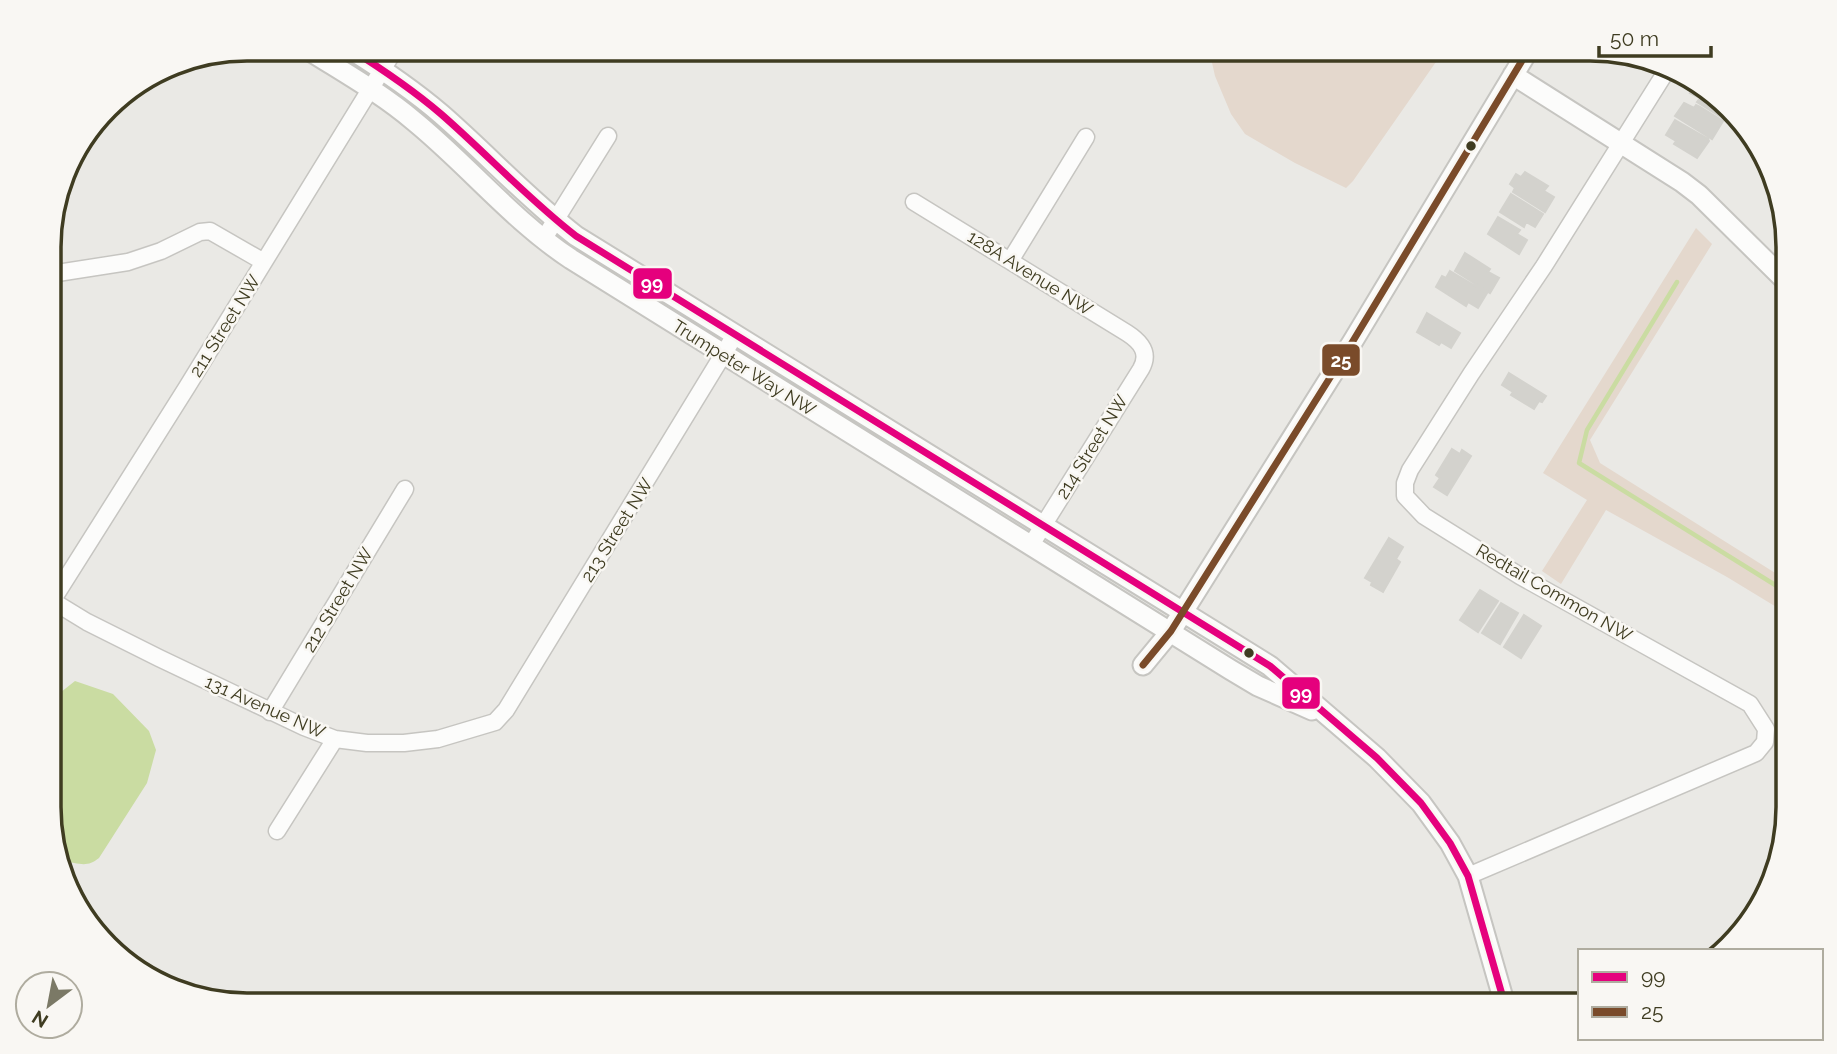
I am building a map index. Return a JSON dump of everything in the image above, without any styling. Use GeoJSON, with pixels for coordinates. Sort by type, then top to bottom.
{"type":"FeatureCollection","features":[{"type":"Feature","properties":{"kind":"street"},"geometry":{"type":"LineString","coordinates":[[1143,665],[1171,631],[1353,341],[1522,61]]}},
{"type":"Feature","properties":{"kind":"street","name":"Trumpeter Way NW"},"geometry":{"type":"LineString","coordinates":[[328,62],[371,89],[428,133],[543,240],[723,355],[1258,686],[1335,721]]}},
{"type":"Feature","properties":{"kind":"street","name":"Trumpeter Way NW"},"geometry":{"type":"LineString","coordinates":[[371,62],[444,116],[556,220],[596,249],[1252,653],[1335,721]]}},
{"type":"Feature","properties":{"kind":"street","name":"211 Street NW"},"geometry":{"type":"LineString","coordinates":[[61,585],[387,62]]}},
{"type":"Feature","properties":{"kind":"street"},"geometry":{"type":"LineString","coordinates":[[1513,75],[1682,182],[1699,195],[1775,272]]}},
{"type":"Feature","properties":{"kind":"street"},"geometry":{"type":"LineString","coordinates":[[1621,144],[1663,76]]}},
{"type":"Feature","properties":{"kind":"street"},"geometry":{"type":"LineString","coordinates":[[543,240],[608,136]]}},
{"type":"Feature","properties":{"kind":"street"},"geometry":{"type":"LineString","coordinates":[[1010,261],[1086,137]]}},
{"type":"Feature","properties":{"kind":"street","name":"Redtail Common NW"},"geometry":{"type":"LineString","coordinates":[[1468,876],[1756,753],[1765,742],[1766,729],[1750,704],[1520,576],[1424,516],[1405,496],[1405,483],[1410,470],[1621,144]]}},
{"type":"Feature","properties":{"kind":"street","name":"128A Avenue NW"},"geometry":{"type":"LineString","coordinates":[[914,202],[1127,333],[1143,347]]}},
{"type":"Feature","properties":{"kind":"street"},"geometry":{"type":"LineString","coordinates":[[61,272],[128,262],[161,251],[200,232],[210,231],[264,262]]}},
{"type":"Feature","properties":{"kind":"street","name":"213 Street NW"},"geometry":{"type":"LineString","coordinates":[[495,722],[506,710],[735,335]]}},
{"type":"Feature","properties":{"kind":"street","name":"214 Street NW"},"geometry":{"type":"LineString","coordinates":[[1031,545],[1144,363],[1143,347]]}},
{"type":"Feature","properties":{"kind":"street","name":"212 Street NW"},"geometry":{"type":"LineString","coordinates":[[270,712],[405,489]]}},
{"type":"Feature","properties":{"kind":"street","name":"131 Avenue NW"},"geometry":{"type":"LineString","coordinates":[[61,607],[270,712],[335,739],[367,743],[404,743],[438,739],[495,722]]}},
{"type":"Feature","properties":{"kind":"street"},"geometry":{"type":"LineString","coordinates":[[1335,721],[1377,758],[1421,803],[1450,843],[1468,876],[1501,992]]}},
{"type":"Feature","properties":{"kind":"street"},"geometry":{"type":"LineString","coordinates":[[277,831],[335,739]]}},
{"type":"Feature","properties":{"kind":"shaded area"},"geometry":{"type":"Polygon","coordinates":[[[1212,61],[1437,61],[1346,188],[1245,134],[1231,114],[1212,61]]]}},
{"type":"Feature","properties":{"kind":"shaded area"},"geometry":{"type":"Polygon","coordinates":[[[1696,228],[1712,244],[1590,440],[1600,463],[1775,573],[1775,606],[1606,510],[1561,584],[1542,571],[1587,500],[1543,473],[1696,228]]]}},
{"type":"Feature","properties":{"kind":"shaded area"},"geometry":{"type":"Polygon","coordinates":[[[75,681],[113,694],[149,731],[156,750],[147,783],[99,858],[84,864],[70,862],[63,831],[61,692],[75,681]]]}},
{"type":"Feature","properties":{"kind":"building"},"geometry":{"type":"Polygon","coordinates":[[[1691,92],[1703,100],[1723,118],[1697,102],[1700,98],[1691,92]]]}},
{"type":"Feature","properties":{"kind":"building"},"geometry":{"type":"Polygon","coordinates":[[[1684,103],[1694,108],[1696,105],[1723,121],[1712,139],[1675,116],[1684,103]]]}},
{"type":"Feature","properties":{"kind":"building"},"geometry":{"type":"Polygon","coordinates":[[[1675,120],[1708,139],[1697,158],[1674,144],[1676,141],[1666,135],[1675,120]]]}},
{"type":"Feature","properties":{"kind":"building"},"geometry":{"type":"Polygon","coordinates":[[[1525,172],[1548,186],[1544,191],[1554,197],[1545,212],[1513,192],[1515,188],[1510,184],[1516,174],[1521,177],[1525,172]]]}},
{"type":"Feature","properties":{"kind":"building"},"geometry":{"type":"Polygon","coordinates":[[[1511,194],[1543,214],[1535,227],[1526,222],[1524,227],[1500,212],[1511,194]]]}},
{"type":"Feature","properties":{"kind":"building"},"geometry":{"type":"Polygon","coordinates":[[[1498,217],[1520,230],[1517,234],[1527,240],[1519,254],[1488,234],[1498,217]]]}},
{"type":"Feature","properties":{"kind":"building"},"geometry":{"type":"Polygon","coordinates":[[[1465,253],[1499,278],[1490,293],[1455,271],[1465,253]]]}},
{"type":"Feature","properties":{"kind":"building"},"geometry":{"type":"Polygon","coordinates":[[[1450,271],[1487,293],[1478,308],[1468,302],[1466,306],[1436,287],[1442,276],[1446,278],[1450,271]]]}},
{"type":"Feature","properties":{"kind":"building"},"geometry":{"type":"Polygon","coordinates":[[[1427,313],[1460,333],[1451,348],[1441,342],[1439,345],[1417,332],[1427,313]]]}},
{"type":"Feature","properties":{"kind":"building"},"geometry":{"type":"Polygon","coordinates":[[[1509,373],[1546,396],[1542,402],[1539,401],[1534,409],[1511,395],[1513,392],[1502,385],[1509,373]]]}},
{"type":"Feature","properties":{"kind":"building"},"geometry":{"type":"Polygon","coordinates":[[[1452,449],[1460,454],[1462,450],[1471,456],[1447,495],[1434,487],[1440,478],[1436,475],[1452,449]]]}},
{"type":"Feature","properties":{"kind":"building"},"geometry":{"type":"Polygon","coordinates":[[[1389,538],[1403,547],[1396,559],[1400,562],[1383,592],[1365,578],[1389,538]]]}},
{"type":"Feature","properties":{"kind":"building"},"geometry":{"type":"Polygon","coordinates":[[[1480,590],[1498,601],[1478,632],[1460,620],[1480,590]]]}},
{"type":"Feature","properties":{"kind":"building"},"geometry":{"type":"Polygon","coordinates":[[[1501,603],[1518,613],[1500,644],[1482,633],[1501,603]]]}},
{"type":"Feature","properties":{"kind":"building"},"geometry":{"type":"Polygon","coordinates":[[[1524,615],[1541,626],[1521,658],[1504,647],[1524,615]]]}},
{"type":"Feature","properties":{"kind":"waterway"},"geometry":{"type":"LineString","coordinates":[[1677,282],[1587,430],[1579,463],[1775,585]]}},
{"type":"Feature","properties":{"kind":"transit line","name":"25"},"geometry":{"type":"LineString","coordinates":[[1143,665],[1171,631],[1353,341],[1522,61]]}},
{"type":"Feature","properties":{"kind":"transit line","name":"99"},"geometry":{"type":"LineString","coordinates":[[370,62],[430,105],[576,236],[1270,666],[1377,758],[1421,803],[1450,843],[1468,876],[1501,992]]}}]}
